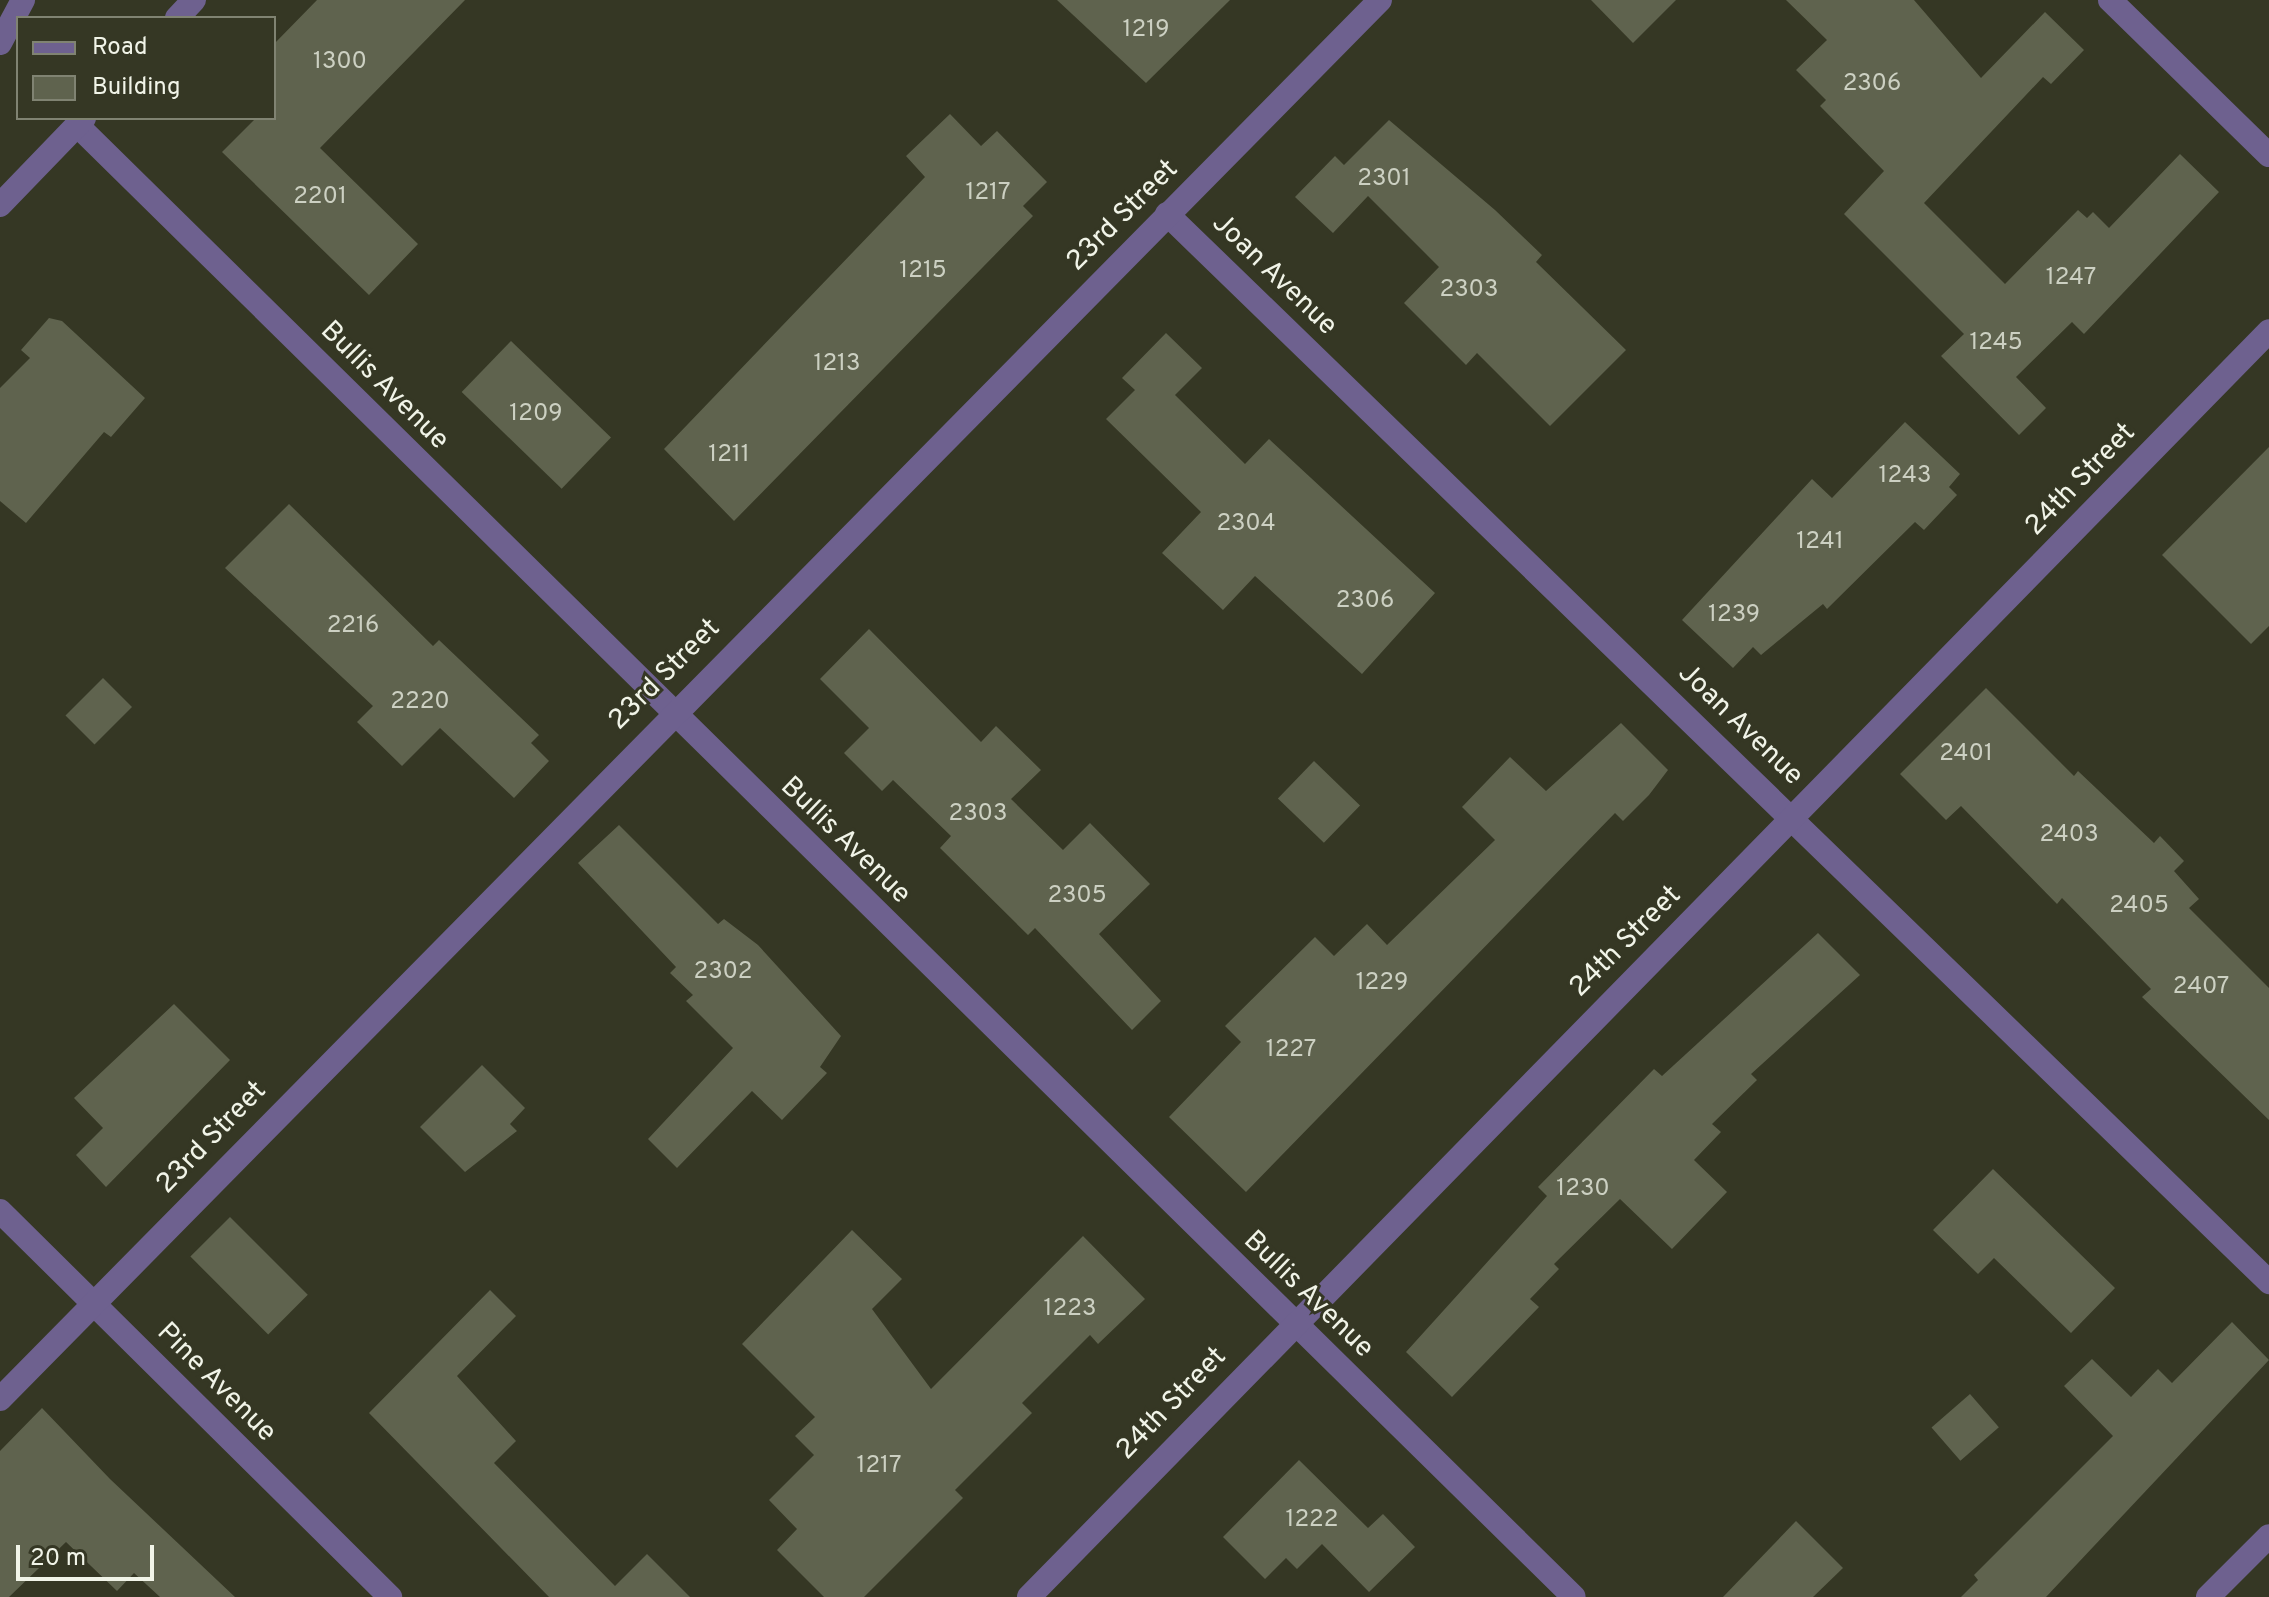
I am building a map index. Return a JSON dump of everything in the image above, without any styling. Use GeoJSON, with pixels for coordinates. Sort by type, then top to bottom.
{"type":"FeatureCollection","features":[{"type":"Feature","properties":{"kind":"street"},"geometry":{"type":"LineString","coordinates":[[0,43],[23,0]]}},
{"type":"Feature","properties":{"kind":"street"},"geometry":{"type":"LineString","coordinates":[[179,16],[194,0]]}},
{"type":"Feature","properties":{"kind":"street","name":"23rd Street"},"geometry":{"type":"LineString","coordinates":[[0,1399],[670,712],[1380,0]]}},
{"type":"Feature","properties":{"kind":"street"},"geometry":{"type":"LineString","coordinates":[[2110,0],[2269,155]]}},
{"type":"Feature","properties":{"kind":"street"},"geometry":{"type":"LineString","coordinates":[[0,205],[81,122]]}},
{"type":"Feature","properties":{"kind":"street","name":"Bullis Avenue"},"geometry":{"type":"LineString","coordinates":[[81,122],[670,712],[1574,1597]]}},
{"type":"Feature","properties":{"kind":"street","name":"Joan Avenue"},"geometry":{"type":"LineString","coordinates":[[1167,214],[2269,1282]]}},
{"type":"Feature","properties":{"kind":"street","name":"24th Street"},"geometry":{"type":"LineString","coordinates":[[1029,1597],[1292,1322],[2269,331]]}},
{"type":"Feature","properties":{"kind":"street","name":"Pine Avenue"},"geometry":{"type":"LineString","coordinates":[[0,1211],[390,1597]]}},
{"type":"Feature","properties":{"kind":"street"},"geometry":{"type":"LineString","coordinates":[[2208,1597],[2269,1536]]}},
{"type":"Feature","properties":{"kind":"building"},"geometry":{"type":"Polygon","coordinates":[[[317,0],[465,0],[320,148],[418,244],[369,295],[222,152],[254,120],[276,120],[276,42],[317,0]]]}},
{"type":"Feature","properties":{"kind":"building"},"geometry":{"type":"Polygon","coordinates":[[[1057,0],[1230,0],[1146,83],[1057,0]]]}},
{"type":"Feature","properties":{"kind":"building"},"geometry":{"type":"Polygon","coordinates":[[[1591,0],[1676,0],[1633,43],[1591,0]]]}},
{"type":"Feature","properties":{"kind":"building"},"geometry":{"type":"Polygon","coordinates":[[[1786,0],[1914,0],[1981,78],[2045,12],[2084,50],[2051,84],[2043,77],[1924,203],[2005,284],[2078,210],[2087,218],[2093,212],[2109,228],[2180,154],[2219,192],[2084,334],[2072,322],[2016,377],[2046,408],[2019,435],[1941,356],[1964,334],[1844,214],[1884,171],[1820,106],[1826,100],[1796,70],[1827,40],[1786,0]]]}},
{"type":"Feature","properties":{"kind":"building"},"geometry":{"type":"Polygon","coordinates":[[[950,114],[981,146],[997,131],[1047,182],[1023,206],[1033,216],[734,521],[664,449],[925,177],[906,156],[950,114]]]}},
{"type":"Feature","properties":{"kind":"building"},"geometry":{"type":"Polygon","coordinates":[[[1389,120],[1495,210],[1542,255],[1536,262],[1626,350],[1550,426],[1477,353],[1466,365],[1404,303],[1439,267],[1368,196],[1333,233],[1295,197],[1335,156],[1344,165],[1389,120]]]}},
{"type":"Feature","properties":{"kind":"building"},"geometry":{"type":"Polygon","coordinates":[[[49,318],[62,321],[145,398],[111,437],[104,432],[26,523],[0,501],[0,388],[30,358],[21,350],[49,318]]]}},
{"type":"Feature","properties":{"kind":"building"},"geometry":{"type":"Polygon","coordinates":[[[1166,333],[1202,368],[1175,395],[1245,464],[1269,439],[1435,593],[1362,674],[1255,576],[1223,610],[1162,553],[1201,512],[1106,419],[1135,390],[1122,378],[1166,333]]]}},
{"type":"Feature","properties":{"kind":"building"},"geometry":{"type":"Polygon","coordinates":[[[511,341],[611,438],[562,489],[462,392],[511,341]]]}},
{"type":"Feature","properties":{"kind":"building"},"geometry":{"type":"Polygon","coordinates":[[[1905,422],[1960,474],[1949,487],[1957,495],[1924,530],[1915,522],[1827,609],[1823,604],[1761,655],[1753,647],[1733,668],[1682,620],[1812,479],[1832,498],[1905,422]]]}},
{"type":"Feature","properties":{"kind":"building"},"geometry":{"type":"Polygon","coordinates":[[[2269,447],[2269,626],[2251,644],[2162,555],[2269,447]]]}},
{"type":"Feature","properties":{"kind":"building"},"geometry":{"type":"Polygon","coordinates":[[[289,504],[433,646],[439,640],[539,735],[531,743],[549,761],[514,798],[440,728],[402,766],[357,722],[373,706],[225,568],[289,504]]]}},
{"type":"Feature","properties":{"kind":"building"},"geometry":{"type":"Polygon","coordinates":[[[869,629],[981,742],[996,726],[1041,770],[1011,799],[1063,850],[1090,823],[1150,884],[1099,934],[1161,1001],[1132,1030],[1035,928],[1028,935],[940,848],[951,836],[893,780],[882,791],[844,753],[869,728],[820,679],[869,629]]]}},
{"type":"Feature","properties":{"kind":"building"},"geometry":{"type":"Polygon","coordinates":[[[103,678],[132,707],[95,744],[66,715],[103,678]]]}},
{"type":"Feature","properties":{"kind":"building"},"geometry":{"type":"Polygon","coordinates":[[[1986,688],[2074,776],[2078,771],[2154,843],[2160,836],[2184,861],[2174,871],[2199,899],[2189,908],[2269,988],[2269,1120],[2142,997],[2151,989],[2062,898],[2057,904],[1961,806],[1946,820],[1900,774],[1986,688]]]}},
{"type":"Feature","properties":{"kind":"building"},"geometry":{"type":"Polygon","coordinates":[[[1621,723],[1668,770],[1649,795],[1623,821],[1615,813],[1246,1192],[1169,1117],[1241,1042],[1225,1026],[1315,937],[1334,956],[1367,924],[1387,945],[1495,840],[1462,807],[1510,757],[1546,791],[1621,723]]]}},
{"type":"Feature","properties":{"kind":"building"},"geometry":{"type":"Polygon","coordinates":[[[1314,761],[1360,805],[1324,843],[1278,798],[1314,761]]]}},
{"type":"Feature","properties":{"kind":"building"},"geometry":{"type":"Polygon","coordinates":[[[619,825],[718,924],[724,919],[758,945],[841,1036],[820,1067],[827,1073],[782,1120],[752,1091],[677,1168],[648,1139],[733,1048],[686,1001],[693,995],[670,973],[676,967],[578,863],[619,825]]]}},
{"type":"Feature","properties":{"kind":"building"},"geometry":{"type":"Polygon","coordinates":[[[1818,933],[1860,975],[1751,1074],[1757,1080],[1712,1124],[1721,1132],[1694,1160],[1727,1192],[1672,1249],[1620,1199],[1554,1264],[1559,1269],[1530,1299],[1539,1307],[1452,1397],[1406,1352],[1547,1196],[1538,1187],[1654,1069],[1662,1076],[1818,933]]]}},
{"type":"Feature","properties":{"kind":"building"},"geometry":{"type":"Polygon","coordinates":[[[174,1004],[230,1060],[106,1187],[76,1155],[103,1128],[74,1098],[174,1004]]]}},
{"type":"Feature","properties":{"kind":"building"},"geometry":{"type":"Polygon","coordinates":[[[482,1065],[525,1108],[510,1124],[517,1131],[465,1172],[420,1127],[482,1065]]]}},
{"type":"Feature","properties":{"kind":"building"},"geometry":{"type":"Polygon","coordinates":[[[1993,1169],[2115,1288],[2071,1333],[1994,1258],[1978,1274],[1933,1230],[1993,1169]]]}},
{"type":"Feature","properties":{"kind":"building"},"geometry":{"type":"Polygon","coordinates":[[[230,1217],[308,1295],[268,1334],[190,1257],[230,1217]]]}},
{"type":"Feature","properties":{"kind":"building"},"geometry":{"type":"Polygon","coordinates":[[[852,1230],[902,1279],[872,1309],[931,1389],[1083,1236],[1145,1299],[1098,1344],[1090,1335],[1022,1403],[1032,1413],[955,1490],[963,1498],[864,1597],[824,1597],[777,1550],[797,1529],[769,1500],[814,1455],[795,1436],[815,1417],[742,1344],[852,1230]]]}},
{"type":"Feature","properties":{"kind":"building"},"geometry":{"type":"Polygon","coordinates":[[[490,1290],[516,1316],[457,1376],[516,1441],[494,1463],[615,1586],[647,1554],[690,1597],[549,1597],[369,1413],[490,1290]]]}},
{"type":"Feature","properties":{"kind":"building"},"geometry":{"type":"Polygon","coordinates":[[[2232,1322],[2269,1360],[2046,1597],[1961,1597],[1978,1580],[1974,1575],[2113,1436],[2064,1386],[2092,1359],[2131,1397],[2158,1369],[2172,1383],[2232,1322]]]}},
{"type":"Feature","properties":{"kind":"building"},"geometry":{"type":"Polygon","coordinates":[[[1970,1394],[1999,1427],[1960,1461],[1932,1427],[1970,1394]]]}},
{"type":"Feature","properties":{"kind":"building"},"geometry":{"type":"Polygon","coordinates":[[[42,1408],[110,1479],[235,1597],[160,1597],[134,1573],[117,1591],[66,1542],[9,1597],[0,1597],[0,1451],[42,1408]]]}},
{"type":"Feature","properties":{"kind":"building"},"geometry":{"type":"Polygon","coordinates":[[[1299,1460],[1368,1528],[1383,1514],[1415,1547],[1369,1592],[1322,1544],[1297,1569],[1286,1558],[1265,1579],[1223,1537],[1299,1460]]]}},
{"type":"Feature","properties":{"kind":"building"},"geometry":{"type":"Polygon","coordinates":[[[1796,1521],[1843,1568],[1813,1597],[1723,1597],[1796,1521]]]}}]}
